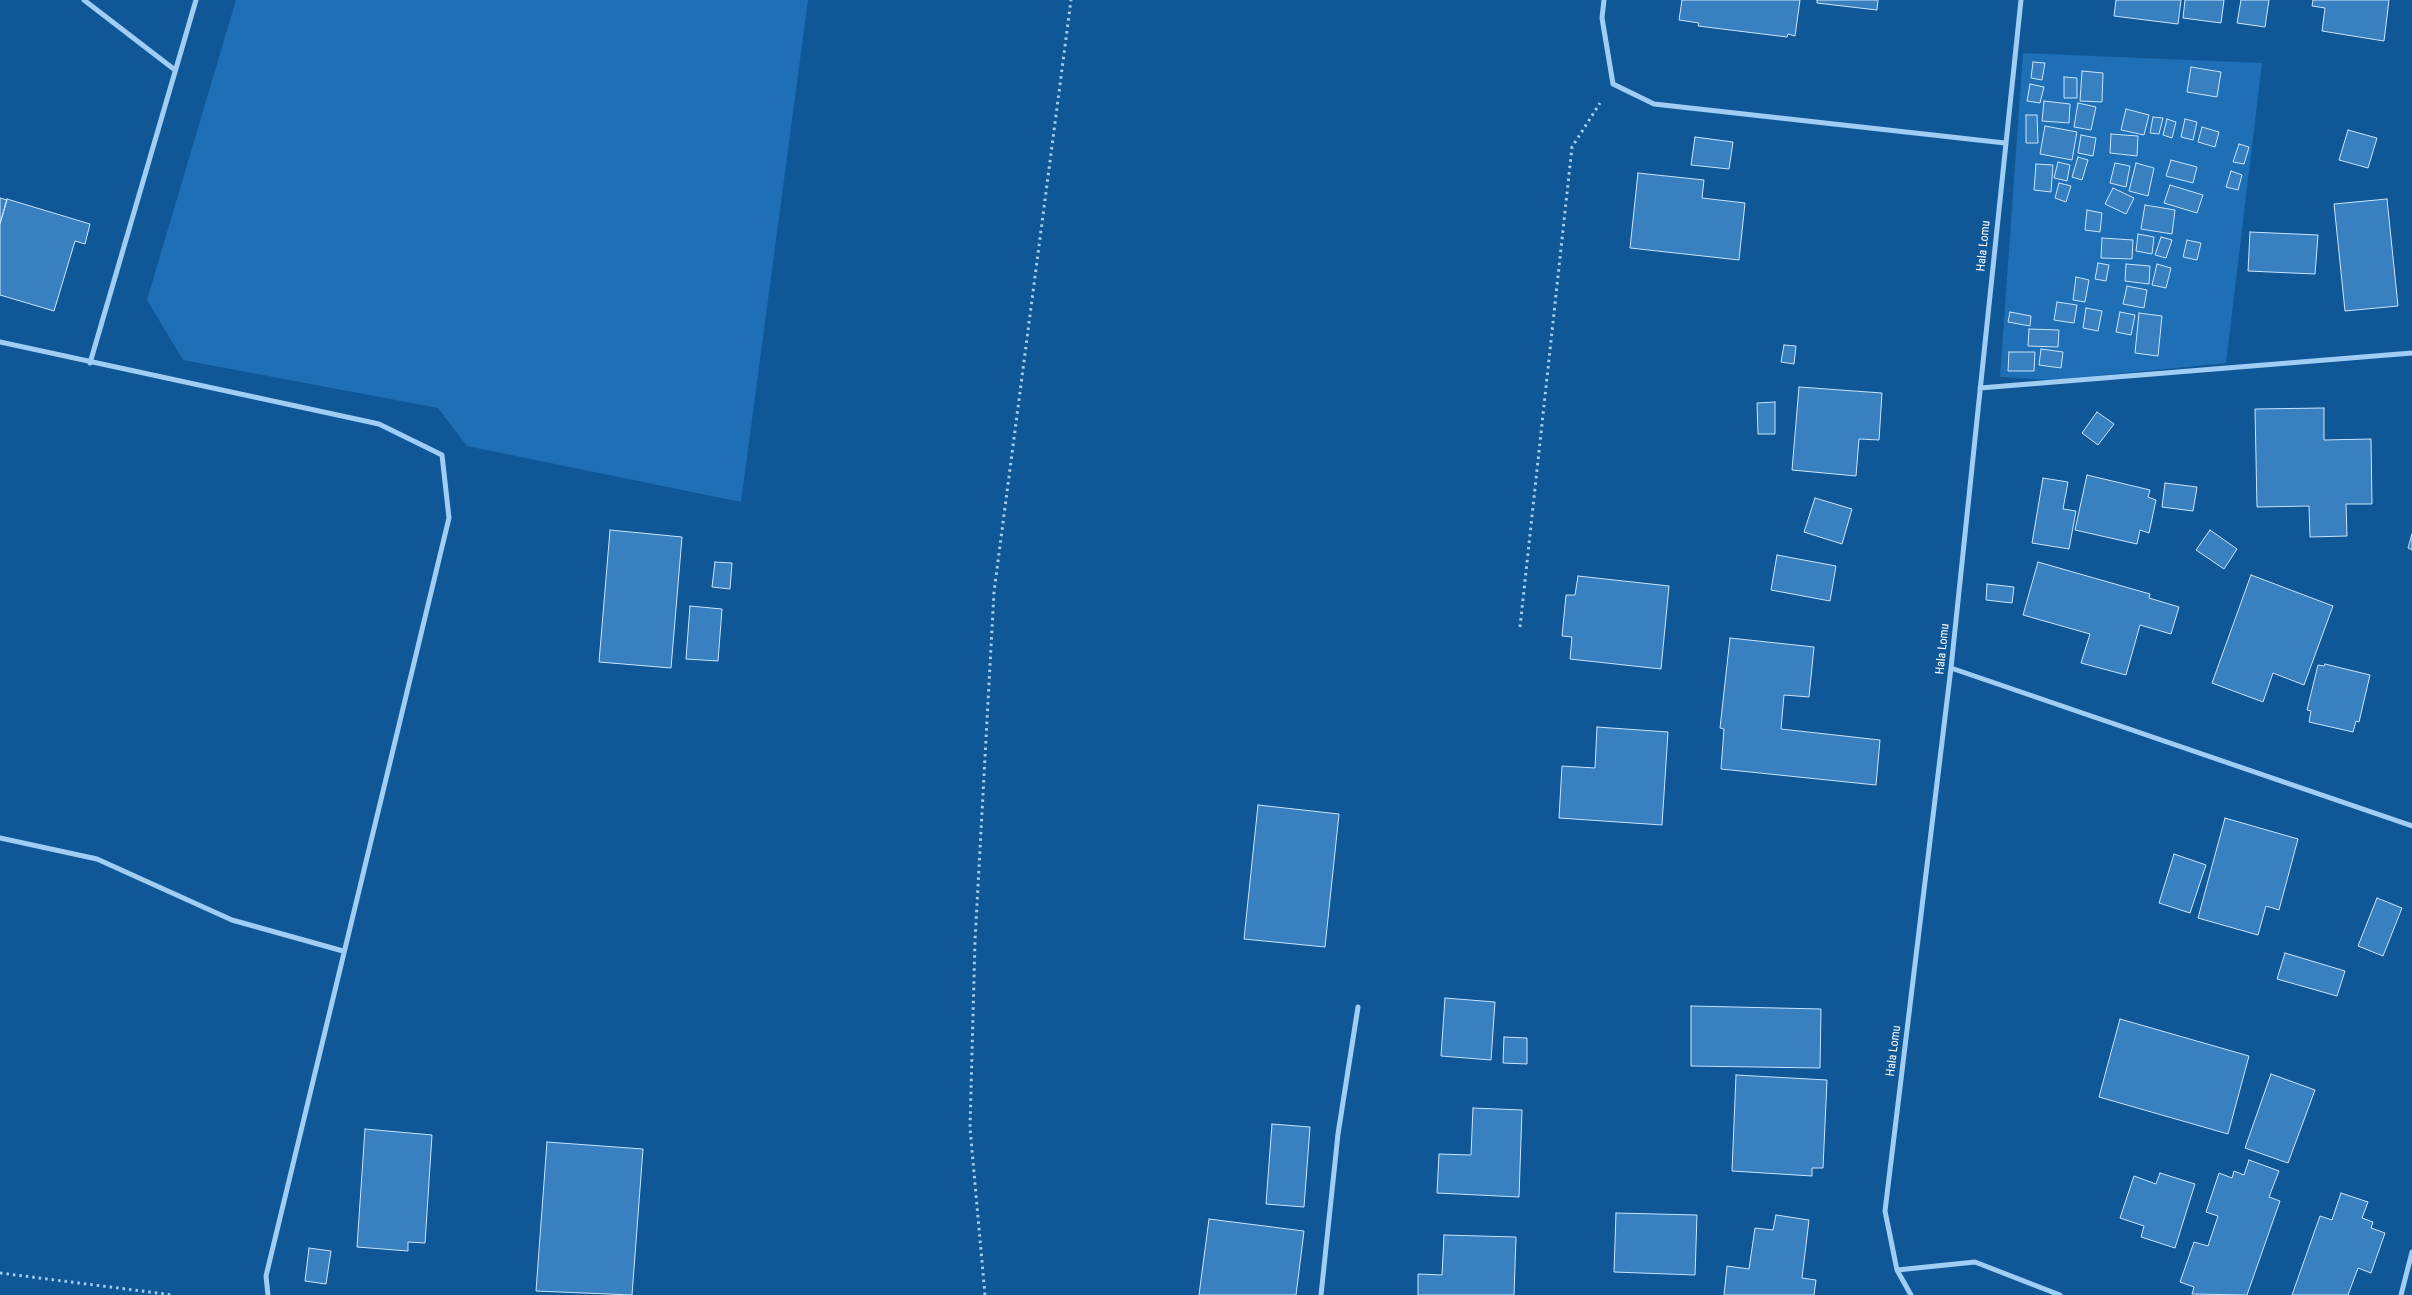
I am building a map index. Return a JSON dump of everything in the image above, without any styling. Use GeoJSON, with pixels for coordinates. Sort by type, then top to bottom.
{"type":"FeatureCollection","features":[{"type":"Feature","properties":{"kind":"street"},"geometry":{"type":"LineString","coordinates":[[84,0],[175,70]]}},
{"type":"Feature","properties":{"kind":"street"},"geometry":{"type":"LineString","coordinates":[[90,363],[196,0]]}},
{"type":"Feature","properties":{"kind":"street"},"geometry":{"type":"LineString","coordinates":[[1604,0],[1602,18],[1613,84],[1654,104],[2005,143]]}},
{"type":"Feature","properties":{"kind":"street","name":"Hala Lomu"},"geometry":{"type":"LineString","coordinates":[[1911,1295],[1897,1270],[1885,1211],[1951,668],[2021,0]]}},
{"type":"Feature","properties":{"kind":"street"},"geometry":{"type":"LineString","coordinates":[[0,342],[379,424],[442,455],[449,518],[266,1276],[268,1295]]}},
{"type":"Feature","properties":{"kind":"street"},"geometry":{"type":"LineString","coordinates":[[1980,388],[2412,353]]}},
{"type":"Feature","properties":{"kind":"street"},"geometry":{"type":"LineString","coordinates":[[1951,668],[2412,826]]}},
{"type":"Feature","properties":{"kind":"street"},"geometry":{"type":"LineString","coordinates":[[0,838],[97,859],[232,920],[344,951]]}},
{"type":"Feature","properties":{"kind":"street"},"geometry":{"type":"LineString","coordinates":[[1321,1295],[1338,1134],[1358,1007]]}},
{"type":"Feature","properties":{"kind":"street"},"geometry":{"type":"LineString","coordinates":[[2401,1295],[2412,1252]]}},
{"type":"Feature","properties":{"kind":"street"},"geometry":{"type":"LineString","coordinates":[[1897,1270],[1975,1262],[2060,1295]]}},
{"type":"Feature","properties":{"kind":"path"},"geometry":{"type":"LineString","coordinates":[[985,1295],[970,1128],[975,941],[994,592],[1071,0]]}},
{"type":"Feature","properties":{"kind":"path"},"geometry":{"type":"LineString","coordinates":[[1520,627],[1572,147],[1613,84]]}},
{"type":"Feature","properties":{"kind":"path"},"geometry":{"type":"LineString","coordinates":[[0,1273],[173,1295]]}},
{"type":"Feature","properties":{"kind":"shaded area"},"geometry":{"type":"Polygon","coordinates":[[[236,0],[808,0],[741,502],[467,446],[438,408],[183,360],[147,300],[236,0]]]}},
{"type":"Feature","properties":{"kind":"shaded area"},"geometry":{"type":"Polygon","coordinates":[[[2023,53],[2262,63],[2226,363],[2052,380],[2000,377],[2023,53]]]}},
{"type":"Feature","properties":{"kind":"building"},"geometry":{"type":"Polygon","coordinates":[[[1682,0],[1800,0],[1795,36],[1788,34],[1787,37],[1698,26],[1699,23],[1679,20],[1682,0]]]}},
{"type":"Feature","properties":{"kind":"building"},"geometry":{"type":"Polygon","coordinates":[[[1817,0],[1878,0],[1877,10],[1817,3],[1817,0]]]}},
{"type":"Feature","properties":{"kind":"building"},"geometry":{"type":"Polygon","coordinates":[[[2116,0],[2181,0],[2178,24],[2114,16],[2116,0]]]}},
{"type":"Feature","properties":{"kind":"building"},"geometry":{"type":"Polygon","coordinates":[[[2185,0],[2224,0],[2221,23],[2183,18],[2185,0]]]}},
{"type":"Feature","properties":{"kind":"building"},"geometry":{"type":"Polygon","coordinates":[[[2241,0],[2269,0],[2265,27],[2237,23],[2241,0]]]}},
{"type":"Feature","properties":{"kind":"building"},"geometry":{"type":"Polygon","coordinates":[[[2313,0],[2389,0],[2384,41],[2322,31],[2325,8],[2312,6],[2313,0]]]}},
{"type":"Feature","properties":{"kind":"building"},"geometry":{"type":"Polygon","coordinates":[[[2033,62],[2045,63],[2042,80],[2031,78],[2033,62]]]}},
{"type":"Feature","properties":{"kind":"building"},"geometry":{"type":"Polygon","coordinates":[[[2191,67],[2221,72],[2217,97],[2187,92],[2191,67]]]}},
{"type":"Feature","properties":{"kind":"building"},"geometry":{"type":"Polygon","coordinates":[[[2082,71],[2103,73],[2102,102],[2080,101],[2082,71]]]}},
{"type":"Feature","properties":{"kind":"building"},"geometry":{"type":"Polygon","coordinates":[[[2064,77],[2077,78],[2077,98],[2064,98],[2064,77]]]}},
{"type":"Feature","properties":{"kind":"building"},"geometry":{"type":"Polygon","coordinates":[[[2030,84],[2044,87],[2040,103],[2027,101],[2030,84]]]}},
{"type":"Feature","properties":{"kind":"building"},"geometry":{"type":"Polygon","coordinates":[[[2044,101],[2070,104],[2069,123],[2042,121],[2044,101]]]}},
{"type":"Feature","properties":{"kind":"building"},"geometry":{"type":"Polygon","coordinates":[[[2078,103],[2096,107],[2091,130],[2074,127],[2078,103]]]}},
{"type":"Feature","properties":{"kind":"building"},"geometry":{"type":"Polygon","coordinates":[[[2126,109],[2149,115],[2144,135],[2121,130],[2126,109]]]}},
{"type":"Feature","properties":{"kind":"building"},"geometry":{"type":"Polygon","coordinates":[[[2026,115],[2037,115],[2038,143],[2026,143],[2026,115]]]}},
{"type":"Feature","properties":{"kind":"building"},"geometry":{"type":"Polygon","coordinates":[[[2153,117],[2163,118],[2159,134],[2150,133],[2153,117]]]}},
{"type":"Feature","properties":{"kind":"building"},"geometry":{"type":"Polygon","coordinates":[[[2167,119],[2176,122],[2172,138],[2163,135],[2167,119]]]}},
{"type":"Feature","properties":{"kind":"building"},"geometry":{"type":"Polygon","coordinates":[[[2185,119],[2197,122],[2193,140],[2181,137],[2185,119]]]}},
{"type":"Feature","properties":{"kind":"building"},"geometry":{"type":"Polygon","coordinates":[[[2045,126],[2077,132],[2072,160],[2040,154],[2045,126]]]}},
{"type":"Feature","properties":{"kind":"building"},"geometry":{"type":"Polygon","coordinates":[[[2202,127],[2219,132],[2215,147],[2198,142],[2202,127]]]}},
{"type":"Feature","properties":{"kind":"building"},"geometry":{"type":"Polygon","coordinates":[[[2348,130],[2377,138],[2368,168],[2339,160],[2348,130]]]}},
{"type":"Feature","properties":{"kind":"building"},"geometry":{"type":"Polygon","coordinates":[[[2111,134],[2138,136],[2137,156],[2110,153],[2111,134]]]}},
{"type":"Feature","properties":{"kind":"building"},"geometry":{"type":"Polygon","coordinates":[[[2081,135],[2096,138],[2093,156],[2078,153],[2081,135]]]}},
{"type":"Feature","properties":{"kind":"building"},"geometry":{"type":"Polygon","coordinates":[[[1695,137],[1733,142],[1729,169],[1691,165],[1695,137]]]}},
{"type":"Feature","properties":{"kind":"building"},"geometry":{"type":"Polygon","coordinates":[[[2239,144],[2249,147],[2244,164],[2233,162],[2239,144]]]}},
{"type":"Feature","properties":{"kind":"building"},"geometry":{"type":"Polygon","coordinates":[[[2078,157],[2088,160],[2082,180],[2072,177],[2078,157]]]}},
{"type":"Feature","properties":{"kind":"building"},"geometry":{"type":"Polygon","coordinates":[[[2171,160],[2197,167],[2193,183],[2166,176],[2171,160]]]}},
{"type":"Feature","properties":{"kind":"building"},"geometry":{"type":"Polygon","coordinates":[[[2058,162],[2070,165],[2067,181],[2054,178],[2058,162]]]}},
{"type":"Feature","properties":{"kind":"building"},"geometry":{"type":"Polygon","coordinates":[[[2115,163],[2130,166],[2126,187],[2110,183],[2115,163]]]}},
{"type":"Feature","properties":{"kind":"building"},"geometry":{"type":"Polygon","coordinates":[[[2136,163],[2154,168],[2148,196],[2129,191],[2136,163]]]}},
{"type":"Feature","properties":{"kind":"building"},"geometry":{"type":"Polygon","coordinates":[[[2036,164],[2053,165],[2051,192],[2034,190],[2036,164]]]}},
{"type":"Feature","properties":{"kind":"building"},"geometry":{"type":"Polygon","coordinates":[[[2231,171],[2242,175],[2238,190],[2226,187],[2231,171]]]}},
{"type":"Feature","properties":{"kind":"building"},"geometry":{"type":"Polygon","coordinates":[[[1638,173],[1704,180],[1702,198],[1745,203],[1739,260],[1630,248],[1638,173]]]}},
{"type":"Feature","properties":{"kind":"building"},"geometry":{"type":"Polygon","coordinates":[[[2059,183],[2071,186],[2066,202],[2055,198],[2059,183]]]}},
{"type":"Feature","properties":{"kind":"building"},"geometry":{"type":"Polygon","coordinates":[[[2170,185],[2203,195],[2197,213],[2164,203],[2170,185]]]}},
{"type":"Feature","properties":{"kind":"building"},"geometry":{"type":"Polygon","coordinates":[[[2113,188],[2134,198],[2126,214],[2105,204],[2113,188]]]}},
{"type":"Feature","properties":{"kind":"building"},"geometry":{"type":"Polygon","coordinates":[[[0,198],[7,200],[0,224],[0,198]]]}},
{"type":"Feature","properties":{"kind":"building"},"geometry":{"type":"Polygon","coordinates":[[[7,199],[90,224],[85,244],[75,241],[54,311],[0,295],[0,223],[7,199]]]}},
{"type":"Feature","properties":{"kind":"building"},"geometry":{"type":"Polygon","coordinates":[[[2387,199],[2398,306],[2345,311],[2334,204],[2387,199]]]}},
{"type":"Feature","properties":{"kind":"building"},"geometry":{"type":"Polygon","coordinates":[[[2145,205],[2175,210],[2172,234],[2141,229],[2145,205]]]}},
{"type":"Feature","properties":{"kind":"building"},"geometry":{"type":"Polygon","coordinates":[[[2087,210],[2102,213],[2100,232],[2085,230],[2087,210]]]}},
{"type":"Feature","properties":{"kind":"building"},"geometry":{"type":"Polygon","coordinates":[[[2250,232],[2318,235],[2315,274],[2248,271],[2250,232]]]}},
{"type":"Feature","properties":{"kind":"building"},"geometry":{"type":"Polygon","coordinates":[[[2138,234],[2154,237],[2152,254],[2136,251],[2138,234]]]}},
{"type":"Feature","properties":{"kind":"building"},"geometry":{"type":"Polygon","coordinates":[[[2161,237],[2172,240],[2166,258],[2155,255],[2161,237]]]}},
{"type":"Feature","properties":{"kind":"building"},"geometry":{"type":"Polygon","coordinates":[[[2102,238],[2133,240],[2132,259],[2101,258],[2102,238]]]}},
{"type":"Feature","properties":{"kind":"building"},"geometry":{"type":"Polygon","coordinates":[[[2187,240],[2201,243],[2197,260],[2183,257],[2187,240]]]}},
{"type":"Feature","properties":{"kind":"building"},"geometry":{"type":"Polygon","coordinates":[[[2098,263],[2109,265],[2106,281],[2095,279],[2098,263]]]}},
{"type":"Feature","properties":{"kind":"building"},"geometry":{"type":"Polygon","coordinates":[[[2126,264],[2150,266],[2149,284],[2125,281],[2126,264]]]}},
{"type":"Feature","properties":{"kind":"building"},"geometry":{"type":"Polygon","coordinates":[[[2157,264],[2171,268],[2166,288],[2152,285],[2157,264]]]}},
{"type":"Feature","properties":{"kind":"building"},"geometry":{"type":"Polygon","coordinates":[[[2076,277],[2089,280],[2085,302],[2073,300],[2076,277]]]}},
{"type":"Feature","properties":{"kind":"building"},"geometry":{"type":"Polygon","coordinates":[[[2127,286],[2147,290],[2144,308],[2123,304],[2127,286]]]}},
{"type":"Feature","properties":{"kind":"building"},"geometry":{"type":"Polygon","coordinates":[[[2057,302],[2077,305],[2074,323],[2054,320],[2057,302]]]}},
{"type":"Feature","properties":{"kind":"building"},"geometry":{"type":"Polygon","coordinates":[[[2086,308],[2102,311],[2098,331],[2083,328],[2086,308]]]}},
{"type":"Feature","properties":{"kind":"building"},"geometry":{"type":"Polygon","coordinates":[[[2010,312],[2031,316],[2030,326],[2008,322],[2010,312]]]}},
{"type":"Feature","properties":{"kind":"building"},"geometry":{"type":"Polygon","coordinates":[[[2120,312],[2135,315],[2131,335],[2116,332],[2120,312]]]}},
{"type":"Feature","properties":{"kind":"building"},"geometry":{"type":"Polygon","coordinates":[[[2139,313],[2162,316],[2158,356],[2135,353],[2139,313]]]}},
{"type":"Feature","properties":{"kind":"building"},"geometry":{"type":"Polygon","coordinates":[[[2029,329],[2059,330],[2058,347],[2028,346],[2029,329]]]}},
{"type":"Feature","properties":{"kind":"building"},"geometry":{"type":"Polygon","coordinates":[[[1784,345],[1796,346],[1794,364],[1781,362],[1784,345]]]}},
{"type":"Feature","properties":{"kind":"building"},"geometry":{"type":"Polygon","coordinates":[[[2041,349],[2063,352],[2061,368],[2039,365],[2041,349]]]}},
{"type":"Feature","properties":{"kind":"building"},"geometry":{"type":"Polygon","coordinates":[[[2009,352],[2035,352],[2034,371],[2008,371],[2009,352]]]}},
{"type":"Feature","properties":{"kind":"building"},"geometry":{"type":"Polygon","coordinates":[[[1799,387],[1882,393],[1879,440],[1859,439],[1856,476],[1792,470],[1799,387]]]}},
{"type":"Feature","properties":{"kind":"building"},"geometry":{"type":"Polygon","coordinates":[[[1775,402],[1775,434],[1758,434],[1757,403],[1775,402]]]}},
{"type":"Feature","properties":{"kind":"building"},"geometry":{"type":"Polygon","coordinates":[[[2324,408],[2324,440],[2371,439],[2372,504],[2346,504],[2347,536],[2310,537],[2309,506],[2257,507],[2255,409],[2324,408]]]}},
{"type":"Feature","properties":{"kind":"building"},"geometry":{"type":"Polygon","coordinates":[[[2097,412],[2114,424],[2098,445],[2082,433],[2097,412]]]}},
{"type":"Feature","properties":{"kind":"building"},"geometry":{"type":"Polygon","coordinates":[[[2087,475],[2150,490],[2148,497],[2156,500],[2149,533],[2140,530],[2137,544],[2075,530],[2087,475]]]}},
{"type":"Feature","properties":{"kind":"building"},"geometry":{"type":"Polygon","coordinates":[[[2043,478],[2068,482],[2063,509],[2076,511],[2069,549],[2032,543],[2043,478]]]}},
{"type":"Feature","properties":{"kind":"building"},"geometry":{"type":"Polygon","coordinates":[[[2165,483],[2197,487],[2193,511],[2162,507],[2165,483]]]}},
{"type":"Feature","properties":{"kind":"building"},"geometry":{"type":"Polygon","coordinates":[[[1815,498],[1852,509],[1842,544],[1804,532],[1815,498]]]}},
{"type":"Feature","properties":{"kind":"building"},"geometry":{"type":"Polygon","coordinates":[[[610,530],[682,537],[671,668],[599,662],[610,530]]]}},
{"type":"Feature","properties":{"kind":"building"},"geometry":{"type":"Polygon","coordinates":[[[2210,530],[2237,549],[2224,569],[2196,550],[2210,530]]]}},
{"type":"Feature","properties":{"kind":"building"},"geometry":{"type":"Polygon","coordinates":[[[2412,534],[2412,550],[2408,548],[2412,534]]]}},
{"type":"Feature","properties":{"kind":"building"},"geometry":{"type":"Polygon","coordinates":[[[1777,555],[1836,566],[1830,601],[1771,590],[1777,555]]]}},
{"type":"Feature","properties":{"kind":"building"},"geometry":{"type":"Polygon","coordinates":[[[715,562],[732,563],[730,589],[712,587],[715,562]]]}},
{"type":"Feature","properties":{"kind":"building"},"geometry":{"type":"Polygon","coordinates":[[[2038,562],[2150,594],[2149,598],[2179,607],[2171,634],[2140,625],[2126,675],[2081,663],[2090,634],[2023,615],[2038,562]]]}},
{"type":"Feature","properties":{"kind":"building"},"geometry":{"type":"Polygon","coordinates":[[[2251,575],[2333,606],[2304,685],[2273,673],[2263,702],[2212,683],[2251,575]]]}},
{"type":"Feature","properties":{"kind":"building"},"geometry":{"type":"Polygon","coordinates":[[[1578,576],[1669,586],[1661,669],[1570,659],[1572,637],[1562,636],[1566,595],[1575,595],[1578,576]]]}},
{"type":"Feature","properties":{"kind":"building"},"geometry":{"type":"Polygon","coordinates":[[[1987,584],[2014,587],[2012,603],[1986,600],[1987,584]]]}},
{"type":"Feature","properties":{"kind":"building"},"geometry":{"type":"Polygon","coordinates":[[[690,606],[722,609],[718,661],[686,659],[690,606]]]}},
{"type":"Feature","properties":{"kind":"building"},"geometry":{"type":"Polygon","coordinates":[[[1730,638],[1814,647],[1809,697],[1784,695],[1781,729],[1880,740],[1876,785],[1721,769],[1724,729],[1720,728],[1730,638]]]}},
{"type":"Feature","properties":{"kind":"building"},"geometry":{"type":"Polygon","coordinates":[[[2325,664],[2370,675],[2359,722],[2356,721],[2353,732],[2309,722],[2311,711],[2307,710],[2318,665],[2324,666],[2325,664]]]}},
{"type":"Feature","properties":{"kind":"building"},"geometry":{"type":"Polygon","coordinates":[[[1597,727],[1668,732],[1662,825],[1559,818],[1562,766],[1595,768],[1597,727]]]}},
{"type":"Feature","properties":{"kind":"building"},"geometry":{"type":"Polygon","coordinates":[[[1258,805],[1339,814],[1325,947],[1244,939],[1258,805]]]}},
{"type":"Feature","properties":{"kind":"building"},"geometry":{"type":"Polygon","coordinates":[[[2225,818],[2298,839],[2279,910],[2266,906],[2258,935],[2198,918],[2225,818]]]}},
{"type":"Feature","properties":{"kind":"building"},"geometry":{"type":"Polygon","coordinates":[[[2174,854],[2206,865],[2190,913],[2159,903],[2174,854]]]}},
{"type":"Feature","properties":{"kind":"building"},"geometry":{"type":"Polygon","coordinates":[[[2377,898],[2402,908],[2383,956],[2358,946],[2377,898]]]}},
{"type":"Feature","properties":{"kind":"building"},"geometry":{"type":"Polygon","coordinates":[[[2285,953],[2345,971],[2337,996],[2277,979],[2285,953]]]}},
{"type":"Feature","properties":{"kind":"building"},"geometry":{"type":"Polygon","coordinates":[[[1445,998],[1495,1002],[1491,1060],[1441,1056],[1445,998]]]}},
{"type":"Feature","properties":{"kind":"building"},"geometry":{"type":"Polygon","coordinates":[[[1691,1006],[1821,1009],[1820,1068],[1691,1066],[1691,1006]]]}},
{"type":"Feature","properties":{"kind":"building"},"geometry":{"type":"Polygon","coordinates":[[[2120,1019],[2249,1056],[2228,1134],[2099,1097],[2120,1019]]]}},
{"type":"Feature","properties":{"kind":"building"},"geometry":{"type":"Polygon","coordinates":[[[1504,1037],[1527,1038],[1527,1064],[1503,1063],[1504,1037]]]}},
{"type":"Feature","properties":{"kind":"building"},"geometry":{"type":"Polygon","coordinates":[[[2271,1074],[2315,1090],[2288,1163],[2245,1148],[2271,1074]]]}},
{"type":"Feature","properties":{"kind":"building"},"geometry":{"type":"Polygon","coordinates":[[[1736,1075],[1827,1080],[1823,1168],[1812,1168],[1812,1176],[1732,1171],[1736,1075]]]}},
{"type":"Feature","properties":{"kind":"building"},"geometry":{"type":"Polygon","coordinates":[[[1473,1108],[1522,1110],[1519,1197],[1437,1193],[1439,1154],[1471,1155],[1473,1108]]]}},
{"type":"Feature","properties":{"kind":"building"},"geometry":{"type":"Polygon","coordinates":[[[1272,1124],[1310,1127],[1304,1207],[1266,1204],[1272,1124]]]}},
{"type":"Feature","properties":{"kind":"building"},"geometry":{"type":"Polygon","coordinates":[[[365,1129],[432,1135],[425,1243],[408,1242],[408,1251],[357,1247],[365,1129]]]}},
{"type":"Feature","properties":{"kind":"building"},"geometry":{"type":"Polygon","coordinates":[[[547,1142],[643,1149],[632,1295],[536,1291],[547,1142]]]}},
{"type":"Feature","properties":{"kind":"building"},"geometry":{"type":"Polygon","coordinates":[[[2249,1160],[2279,1171],[2269,1197],[2280,1201],[2247,1295],[2192,1294],[2194,1287],[2180,1282],[2194,1242],[2208,1246],[2218,1216],[2206,1212],[2219,1173],[2232,1178],[2234,1171],[2244,1175],[2249,1160]]]}},
{"type":"Feature","properties":{"kind":"building"},"geometry":{"type":"Polygon","coordinates":[[[2160,1173],[2195,1184],[2175,1248],[2141,1237],[2144,1226],[2120,1218],[2134,1176],[2156,1184],[2160,1173]]]}},
{"type":"Feature","properties":{"kind":"building"},"geometry":{"type":"Polygon","coordinates":[[[2341,1193],[2368,1202],[2362,1218],[2373,1222],[2371,1228],[2385,1233],[2371,1273],[2358,1268],[2348,1295],[2292,1295],[2320,1216],[2332,1220],[2341,1193]]]}},
{"type":"Feature","properties":{"kind":"building"},"geometry":{"type":"Polygon","coordinates":[[[1616,1213],[1697,1215],[1695,1275],[1614,1272],[1616,1213]]]}},
{"type":"Feature","properties":{"kind":"building"},"geometry":{"type":"Polygon","coordinates":[[[1776,1215],[1809,1220],[1802,1278],[1816,1280],[1814,1295],[1724,1295],[1727,1266],[1749,1269],[1755,1228],[1773,1230],[1776,1215]]]}},
{"type":"Feature","properties":{"kind":"building"},"geometry":{"type":"Polygon","coordinates":[[[1209,1219],[1304,1231],[1296,1295],[1199,1295],[1209,1219]]]}},
{"type":"Feature","properties":{"kind":"building"},"geometry":{"type":"Polygon","coordinates":[[[1444,1235],[1516,1237],[1514,1295],[1418,1295],[1418,1274],[1442,1275],[1444,1235]]]}},
{"type":"Feature","properties":{"kind":"building"},"geometry":{"type":"Polygon","coordinates":[[[309,1248],[331,1251],[326,1284],[305,1281],[309,1248]]]}}]}
